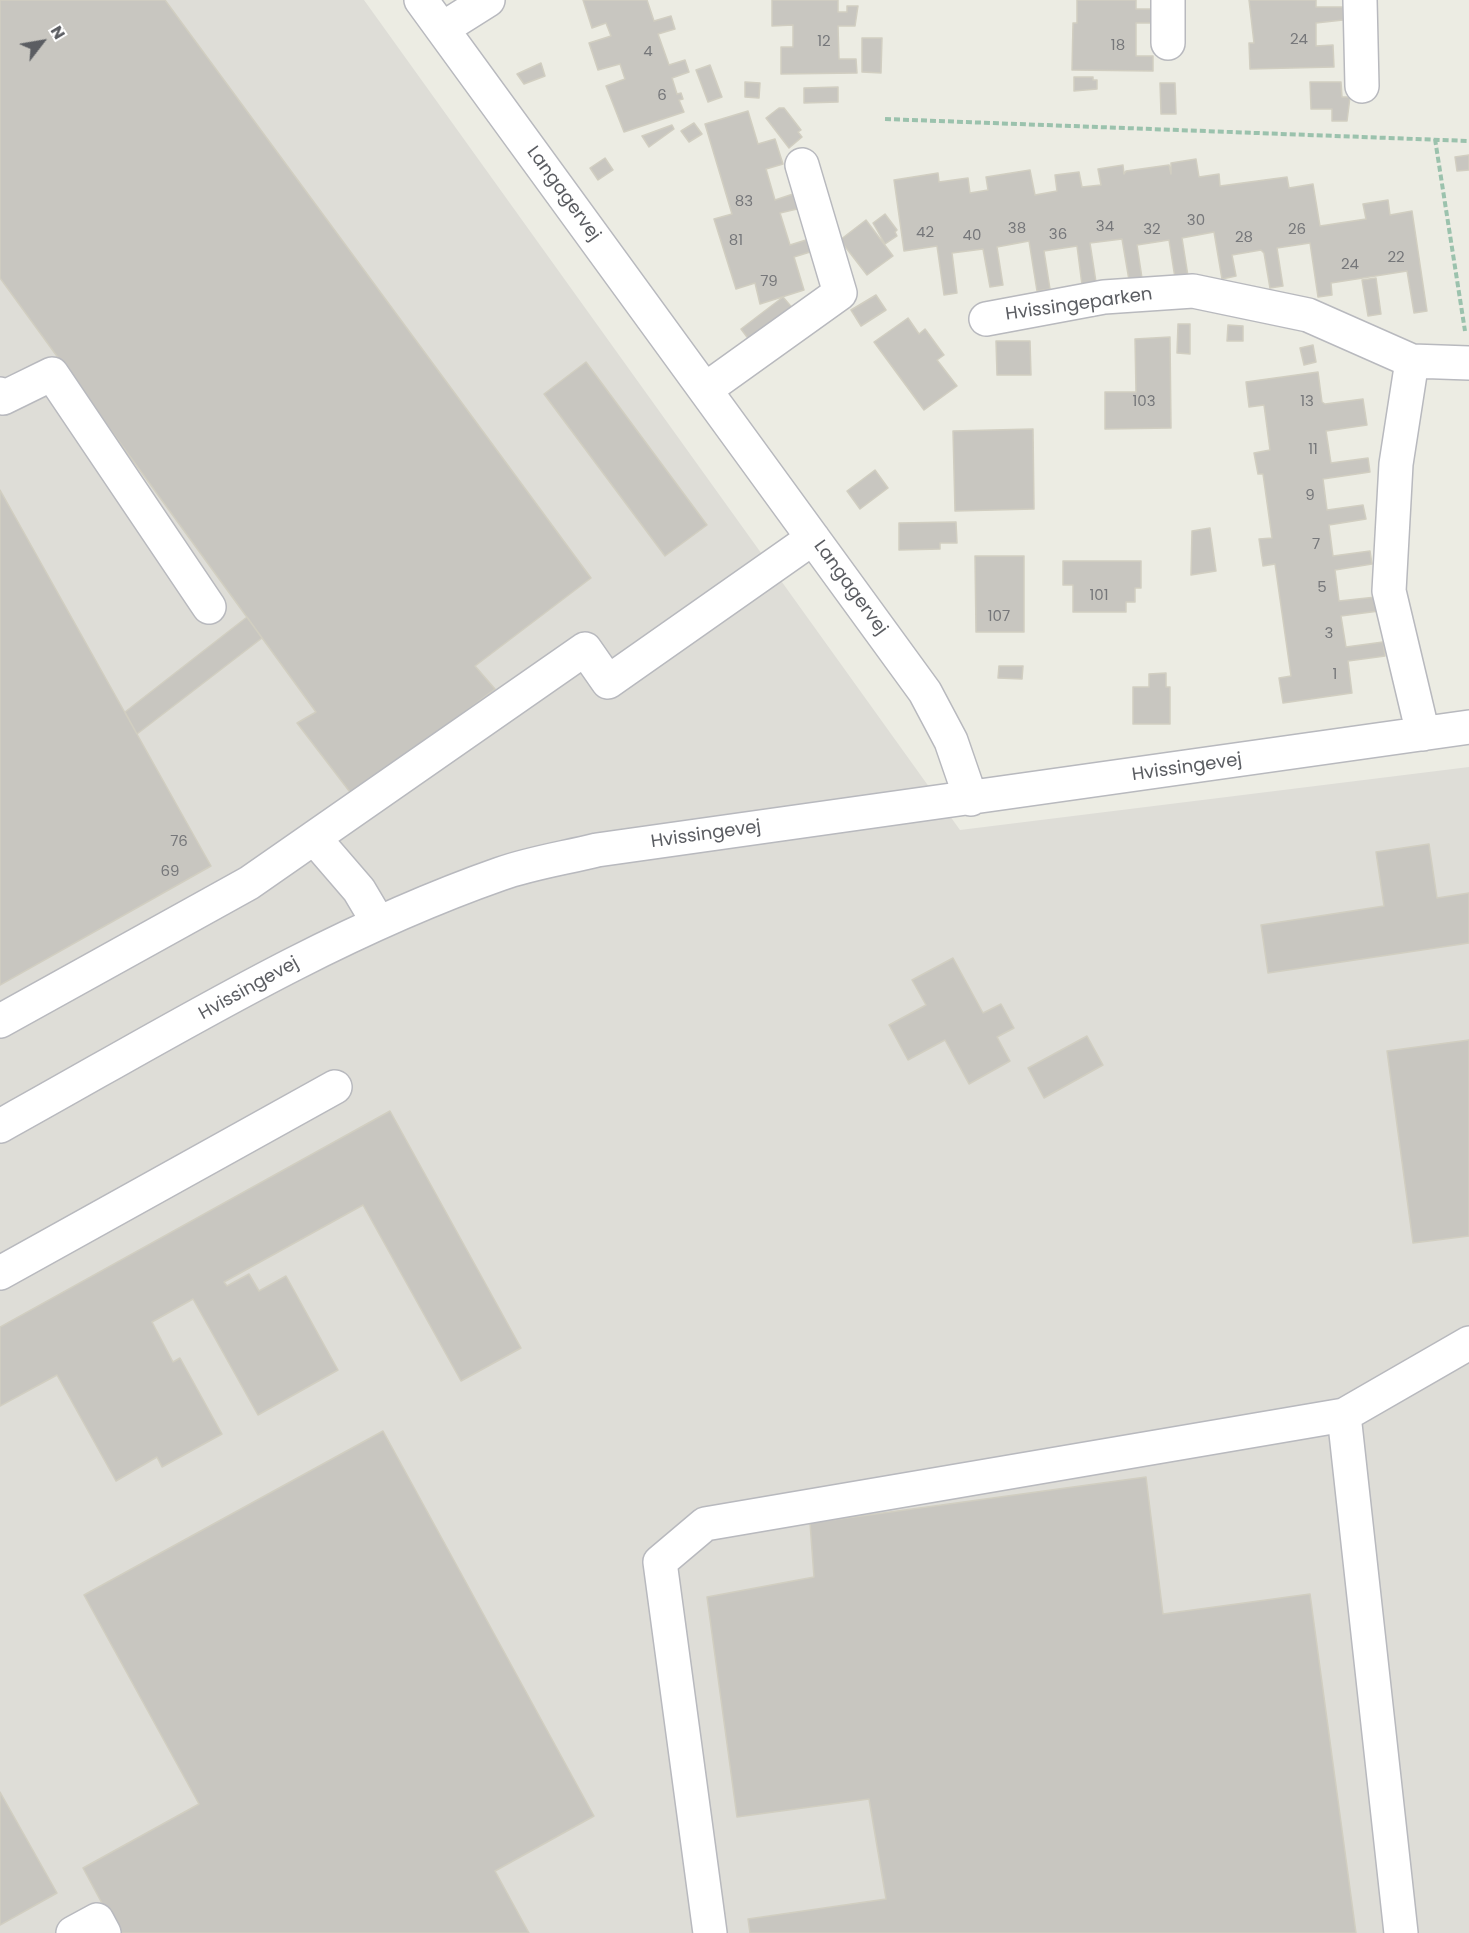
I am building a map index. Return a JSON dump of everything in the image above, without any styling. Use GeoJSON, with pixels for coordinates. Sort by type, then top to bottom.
{"type":"FeatureCollection","features":[{"type":"Feature","properties":{"kind":"street","name":"Langagervej"},"geometry":{"type":"LineString","coordinates":[[421,0],[925,692],[951,741],[971,799]]}},
{"type":"Feature","properties":{"kind":"street"},"geometry":{"type":"LineString","coordinates":[[442,29],[488,0]]}},
{"type":"Feature","properties":{"kind":"street"},"geometry":{"type":"LineString","coordinates":[[1168,0],[1168,43]]}},
{"type":"Feature","properties":{"kind":"street"},"geometry":{"type":"LineString","coordinates":[[1360,0],[1362,86]]}},
{"type":"Feature","properties":{"kind":"street"},"geometry":{"type":"LineString","coordinates":[[705,389],[840,292],[802,165]]}},
{"type":"Feature","properties":{"kind":"street","name":"Hvissingeparken"},"geometry":{"type":"LineString","coordinates":[[986,319],[1104,297],[1194,291],[1308,315],[1412,361],[1467,348]]}},
{"type":"Feature","properties":{"kind":"street"},"geometry":{"type":"LineString","coordinates":[[1412,361],[1396,464],[1389,591],[1423,734]]}},
{"type":"Feature","properties":{"kind":"street"},"geometry":{"type":"LineString","coordinates":[[0,394],[3,399],[52,374],[209,608]]}},
{"type":"Feature","properties":{"kind":"street"},"geometry":{"type":"LineString","coordinates":[[0,1021],[249,883],[585,649],[608,682],[813,538]]}},
{"type":"Feature","properties":{"kind":"street","name":"Hvissingevej"},"geometry":{"type":"LineString","coordinates":[[0,1126],[289,966],[378,922],[502,873],[597,850],[1469,727]]}},
{"type":"Feature","properties":{"kind":"street"},"geometry":{"type":"LineString","coordinates":[[315,839],[359,890],[378,922]]}},
{"type":"Feature","properties":{"kind":"street"},"geometry":{"type":"LineString","coordinates":[[0,1273],[335,1087]]}},
{"type":"Feature","properties":{"kind":"street"},"geometry":{"type":"LineString","coordinates":[[710,1933],[660,1563],[705,1524],[1344,1415],[1469,1343]]}},
{"type":"Feature","properties":{"kind":"street"},"geometry":{"type":"LineString","coordinates":[[1344,1415],[1401,1933]]}},
{"type":"Feature","properties":{"kind":"street"},"geometry":{"type":"LineString","coordinates":[[73,1933],[97,1920],[104,1933]]}},
{"type":"Feature","properties":{"kind":"path"},"geometry":{"type":"LineString","coordinates":[[885,119],[1469,141]]}},
{"type":"Feature","properties":{"kind":"path"},"geometry":{"type":"LineString","coordinates":[[1435,139],[1467,348]]}},
{"type":"Feature","properties":{"kind":"shaded area"},"geometry":{"type":"Polygon","coordinates":[[[0,0],[364,0],[960,830],[1469,767],[1469,1933],[0,1933],[0,0]]]}},
{"type":"Feature","properties":{"kind":"building"},"geometry":{"type":"Polygon","coordinates":[[[0,0],[165,0],[591,578],[475,666],[495,689],[353,796],[297,723],[316,712],[0,278],[0,0]]]}},
{"type":"Feature","properties":{"kind":"building"},"geometry":{"type":"Polygon","coordinates":[[[583,0],[647,0],[654,21],[671,16],[675,29],[658,34],[669,65],[685,60],[689,72],[672,78],[677,94],[681,93],[683,99],[679,100],[684,112],[624,132],[606,86],[625,79],[620,64],[598,70],[589,43],[611,36],[606,23],[592,28],[583,0]]]}},
{"type":"Feature","properties":{"kind":"building"},"geometry":{"type":"Polygon","coordinates":[[[772,0],[838,0],[838,12],[847,12],[847,6],[858,6],[855,26],[838,26],[839,59],[856,59],[857,73],[781,74],[781,47],[793,47],[793,25],[772,26],[772,0]]]}},
{"type":"Feature","properties":{"kind":"building"},"geometry":{"type":"Polygon","coordinates":[[[1077,0],[1136,0],[1136,9],[1153,9],[1153,23],[1136,23],[1136,56],[1153,56],[1153,71],[1072,70],[1073,23],[1077,23],[1077,0]]]}},
{"type":"Feature","properties":{"kind":"building"},"geometry":{"type":"Polygon","coordinates":[[[1249,0],[1316,0],[1316,7],[1343,7],[1343,20],[1316,23],[1316,46],[1333,45],[1334,67],[1250,69],[1249,43],[1254,43],[1249,0]]]}},
{"type":"Feature","properties":{"kind":"building"},"geometry":{"type":"Polygon","coordinates":[[[862,38],[882,38],[881,73],[862,72],[862,38]]]}},
{"type":"Feature","properties":{"kind":"building"},"geometry":{"type":"Polygon","coordinates":[[[541,63],[545,76],[524,84],[517,74],[541,63]]]}},
{"type":"Feature","properties":{"kind":"building"},"geometry":{"type":"Polygon","coordinates":[[[710,65],[722,97],[708,102],[696,70],[710,65]]]}},
{"type":"Feature","properties":{"kind":"building"},"geometry":{"type":"Polygon","coordinates":[[[1074,77],[1093,77],[1093,80],[1097,80],[1097,89],[1074,91],[1074,77]]]}},
{"type":"Feature","properties":{"kind":"building"},"geometry":{"type":"Polygon","coordinates":[[[745,82],[760,83],[759,98],[745,97],[745,82]]]}},
{"type":"Feature","properties":{"kind":"building"},"geometry":{"type":"Polygon","coordinates":[[[1310,82],[1341,82],[1342,97],[1350,97],[1347,121],[1332,121],[1332,109],[1311,109],[1310,82]]]}},
{"type":"Feature","properties":{"kind":"building"},"geometry":{"type":"Polygon","coordinates":[[[1160,83],[1175,83],[1176,114],[1161,114],[1160,83]]]}},
{"type":"Feature","properties":{"kind":"building"},"geometry":{"type":"Polygon","coordinates":[[[838,87],[838,102],[804,103],[804,88],[838,87]]]}},
{"type":"Feature","properties":{"kind":"building"},"geometry":{"type":"Polygon","coordinates":[[[779,108],[784,108],[801,130],[798,132],[802,137],[789,148],[766,118],[779,108]]]}},
{"type":"Feature","properties":{"kind":"building"},"geometry":{"type":"Polygon","coordinates":[[[748,111],[758,144],[775,139],[783,164],[766,169],[775,200],[793,194],[797,209],[780,213],[790,245],[806,240],[810,252],[794,257],[804,290],[760,304],[755,283],[736,289],[714,219],[732,214],[705,124],[748,111]]]}},
{"type":"Feature","properties":{"kind":"building"},"geometry":{"type":"Polygon","coordinates":[[[694,123],[702,134],[689,142],[681,131],[694,123]]]}},
{"type":"Feature","properties":{"kind":"building"},"geometry":{"type":"Polygon","coordinates":[[[672,125],[674,129],[649,147],[642,136],[672,125]]]}},
{"type":"Feature","properties":{"kind":"building"},"geometry":{"type":"Polygon","coordinates":[[[1469,155],[1469,170],[1457,171],[1455,157],[1469,155]]]}},
{"type":"Feature","properties":{"kind":"building"},"geometry":{"type":"Polygon","coordinates":[[[605,158],[613,170],[598,180],[590,168],[605,158]]]}},
{"type":"Feature","properties":{"kind":"building"},"geometry":{"type":"Polygon","coordinates":[[[1196,159],[1199,177],[1219,174],[1220,186],[1287,177],[1289,188],[1313,184],[1320,226],[1366,219],[1363,204],[1388,200],[1390,215],[1412,211],[1427,311],[1414,313],[1407,271],[1331,283],[1332,295],[1318,297],[1310,243],[1277,248],[1283,286],[1270,288],[1264,253],[1261,250],[1232,255],[1236,276],[1222,279],[1214,232],[1182,238],[1188,276],[1175,278],[1169,240],[1137,245],[1142,278],[1129,280],[1122,239],[1090,243],[1096,282],[1082,285],[1077,246],[1044,251],[1050,289],[1037,291],[1029,241],[997,247],[1003,285],[990,287],[983,249],[952,253],[957,293],[944,295],[937,246],[904,251],[894,180],[938,173],[939,182],[968,178],[970,193],[988,190],[986,177],[1030,170],[1035,195],[1057,191],[1055,175],[1079,172],[1082,187],[1101,185],[1098,169],[1123,165],[1124,174],[1126,171],[1169,165],[1171,174],[1171,163],[1196,159]]]}},
{"type":"Feature","properties":{"kind":"building"},"geometry":{"type":"Polygon","coordinates":[[[885,214],[897,230],[895,232],[897,236],[885,244],[873,223],[885,214]]]}},
{"type":"Feature","properties":{"kind":"building"},"geometry":{"type":"Polygon","coordinates":[[[866,220],[893,256],[867,275],[840,240],[866,220]]]}},
{"type":"Feature","properties":{"kind":"building"},"geometry":{"type":"Polygon","coordinates":[[[1376,278],[1381,314],[1368,316],[1362,280],[1376,278]]]}},
{"type":"Feature","properties":{"kind":"building"},"geometry":{"type":"Polygon","coordinates":[[[876,295],[886,310],[861,326],[851,310],[876,295]]]}},
{"type":"Feature","properties":{"kind":"building"},"geometry":{"type":"Polygon","coordinates":[[[783,297],[794,310],[750,341],[741,329],[783,297]]]}},
{"type":"Feature","properties":{"kind":"building"},"geometry":{"type":"Polygon","coordinates":[[[908,318],[919,334],[925,329],[944,355],[937,360],[957,386],[924,410],[874,342],[908,318]]]}},
{"type":"Feature","properties":{"kind":"building"},"geometry":{"type":"Polygon","coordinates":[[[1178,324],[1190,324],[1190,354],[1177,353],[1178,324]]]}},
{"type":"Feature","properties":{"kind":"building"},"geometry":{"type":"Polygon","coordinates":[[[1228,325],[1243,326],[1243,341],[1227,341],[1228,325]]]}},
{"type":"Feature","properties":{"kind":"building"},"geometry":{"type":"Polygon","coordinates":[[[1170,337],[1171,428],[1105,429],[1105,392],[1136,392],[1135,339],[1170,337]]]}},
{"type":"Feature","properties":{"kind":"building"},"geometry":{"type":"Polygon","coordinates":[[[996,341],[1030,341],[1031,375],[997,375],[996,341]]]}},
{"type":"Feature","properties":{"kind":"building"},"geometry":{"type":"Polygon","coordinates":[[[1313,345],[1316,362],[1304,365],[1300,348],[1313,345]]]}},
{"type":"Feature","properties":{"kind":"building"},"geometry":{"type":"Polygon","coordinates":[[[586,362],[707,525],[665,556],[544,394],[586,362]]]}},
{"type":"Feature","properties":{"kind":"building"},"geometry":{"type":"Polygon","coordinates":[[[1318,372],[1322,402],[1325,404],[1363,399],[1367,425],[1326,431],[1331,463],[1368,458],[1370,472],[1323,479],[1327,510],[1363,505],[1366,519],[1329,525],[1333,556],[1370,551],[1372,564],[1335,570],[1339,601],[1376,597],[1379,611],[1341,616],[1346,647],[1383,642],[1385,656],[1348,661],[1352,693],[1283,703],[1279,678],[1291,676],[1275,564],[1263,566],[1259,539],[1272,538],[1263,474],[1258,474],[1254,453],[1270,450],[1264,405],[1249,407],[1246,382],[1318,372]]]}},
{"type":"Feature","properties":{"kind":"building"},"geometry":{"type":"Polygon","coordinates":[[[1033,429],[1034,509],[955,511],[953,431],[1033,429]]]}},
{"type":"Feature","properties":{"kind":"building"},"geometry":{"type":"Polygon","coordinates":[[[875,470],[888,488],[860,509],[847,491],[875,470]]]}},
{"type":"Feature","properties":{"kind":"building"},"geometry":{"type":"Polygon","coordinates":[[[0,490],[211,866],[0,985],[0,490]]]}},
{"type":"Feature","properties":{"kind":"building"},"geometry":{"type":"Polygon","coordinates":[[[956,522],[957,543],[940,543],[940,549],[899,550],[899,523],[956,522]]]}},
{"type":"Feature","properties":{"kind":"building"},"geometry":{"type":"Polygon","coordinates":[[[1210,528],[1216,571],[1191,575],[1192,531],[1210,528]]]}},
{"type":"Feature","properties":{"kind":"building"},"geometry":{"type":"Polygon","coordinates":[[[975,556],[1024,556],[1024,632],[976,632],[975,556]]]}},
{"type":"Feature","properties":{"kind":"building"},"geometry":{"type":"Polygon","coordinates":[[[1063,561],[1141,561],[1141,588],[1135,588],[1135,602],[1126,602],[1126,612],[1073,612],[1073,585],[1063,585],[1063,561]]]}},
{"type":"Feature","properties":{"kind":"building"},"geometry":{"type":"Polygon","coordinates":[[[247,617],[262,638],[137,734],[125,712],[247,617]]]}},
{"type":"Feature","properties":{"kind":"building"},"geometry":{"type":"Polygon","coordinates":[[[999,666],[1023,666],[1022,679],[998,678],[999,666]]]}},
{"type":"Feature","properties":{"kind":"building"},"geometry":{"type":"Polygon","coordinates":[[[1166,673],[1166,687],[1170,687],[1170,724],[1133,724],[1133,687],[1149,687],[1149,674],[1166,673]]]}},
{"type":"Feature","properties":{"kind":"building"},"geometry":{"type":"Polygon","coordinates":[[[1429,844],[1437,898],[1469,893],[1469,943],[1268,973],[1261,925],[1384,906],[1376,852],[1429,844]]]}},
{"type":"Feature","properties":{"kind":"building"},"geometry":{"type":"Polygon","coordinates":[[[953,958],[983,1013],[1001,1004],[1014,1028],[997,1037],[1010,1061],[969,1084],[945,1040],[908,1060],[889,1025],[926,1005],[912,980],[953,958]]]}},
{"type":"Feature","properties":{"kind":"building"},"geometry":{"type":"Polygon","coordinates":[[[1087,1036],[1103,1065],[1044,1098],[1028,1068],[1087,1036]]]}},
{"type":"Feature","properties":{"kind":"building"},"geometry":{"type":"Polygon","coordinates":[[[1469,1040],[1469,1236],[1413,1243],[1387,1051],[1469,1040]]]}},
{"type":"Feature","properties":{"kind":"building"},"geometry":{"type":"Polygon","coordinates":[[[390,1111],[521,1348],[461,1381],[363,1205],[224,1282],[227,1286],[249,1274],[259,1291],[286,1276],[338,1370],[258,1415],[193,1299],[152,1322],[173,1362],[180,1358],[222,1434],[162,1467],[157,1457],[116,1481],[57,1375],[0,1406],[0,1327],[390,1111]]]}},
{"type":"Feature","properties":{"kind":"building"},"geometry":{"type":"Polygon","coordinates":[[[383,1431],[594,1816],[495,1871],[529,1933],[118,1933],[83,1868],[199,1804],[84,1595],[383,1431]]]}},
{"type":"Feature","properties":{"kind":"building"},"geometry":{"type":"Polygon","coordinates":[[[1146,1477],[1163,1614],[1310,1594],[1356,1933],[750,1933],[748,1919],[886,1899],[869,1799],[737,1817],[707,1597],[814,1577],[810,1523],[1146,1477]]]}},
{"type":"Feature","properties":{"kind":"building"},"geometry":{"type":"Polygon","coordinates":[[[0,1792],[57,1893],[0,1925],[0,1792]]]}}]}
